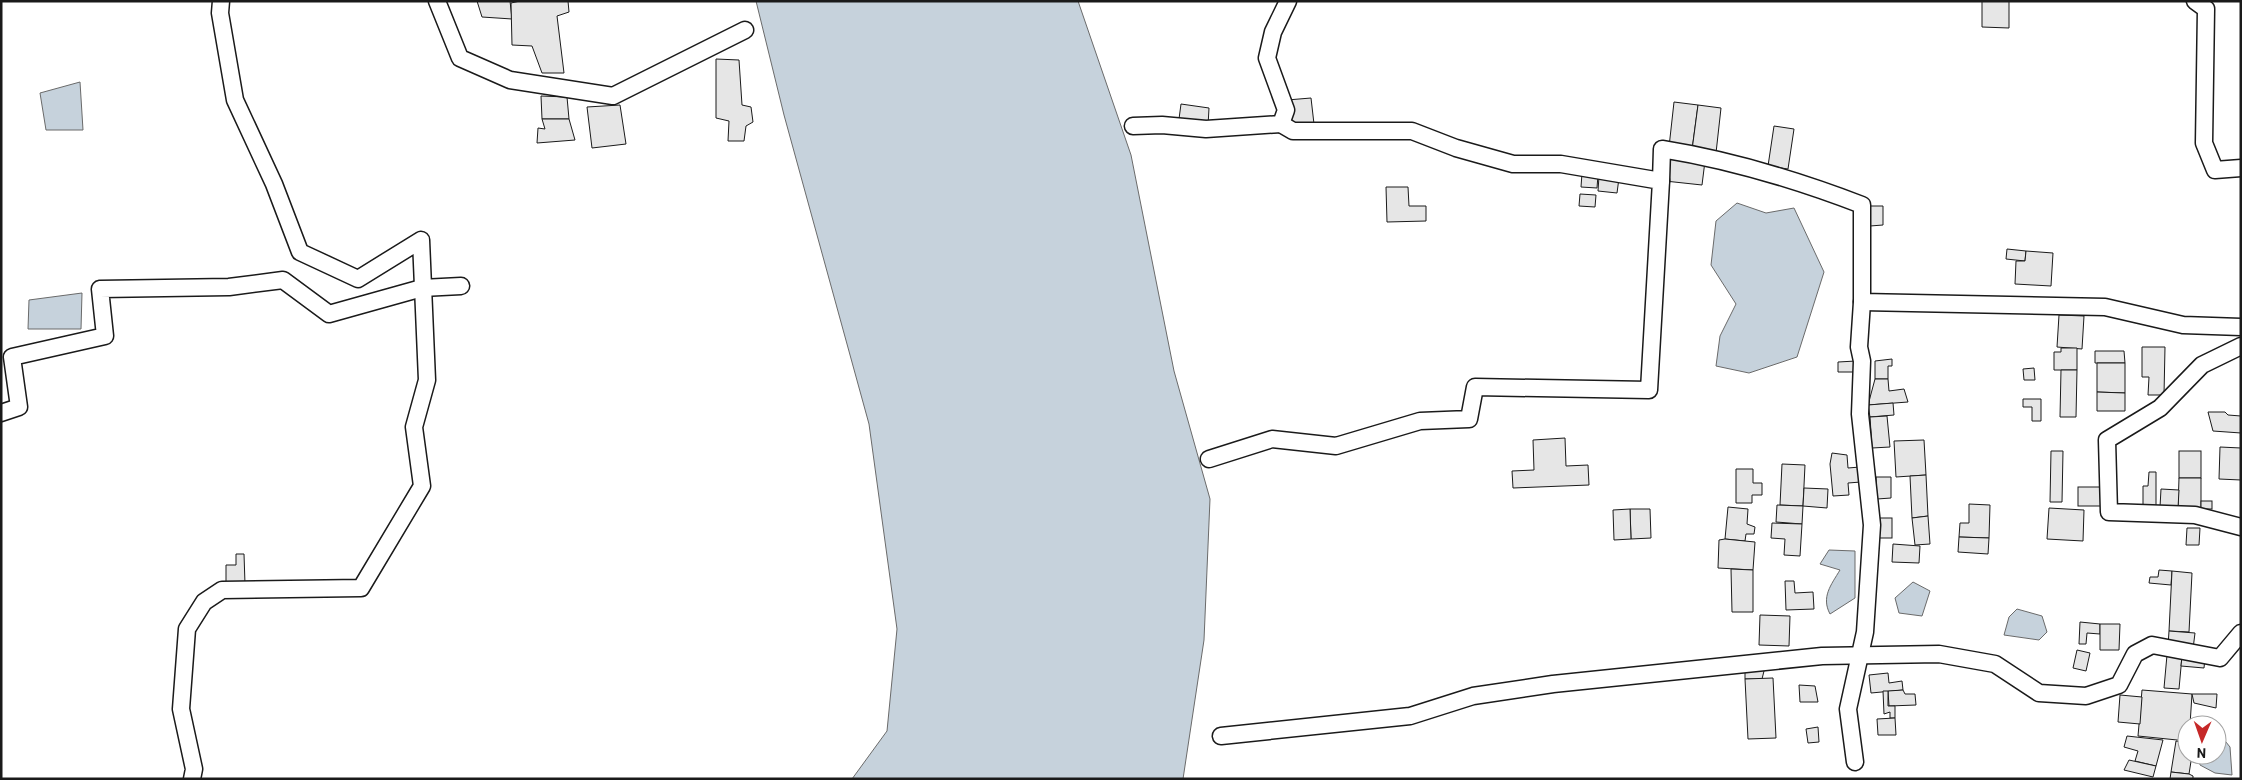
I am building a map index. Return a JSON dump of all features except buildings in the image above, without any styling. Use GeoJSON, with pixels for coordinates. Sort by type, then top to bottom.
{"type":"FeatureCollection","features":[{"type":"Feature","properties":{"kind":"street"},"geometry":{"type":"LineString","coordinates":[[192,779],[194,769],[181,709],[187,629],[204,602],[222,590],[361,588],[422,486],[414,427],[427,380],[421,240],[358,279],[300,252],[274,184],[235,100],[220,13],[221,1]]}},
{"type":"Feature","properties":{"kind":"street"},"geometry":{"type":"LineString","coordinates":[[437,1],[460,58],[510,80],[613,96],[745,30]]}},
{"type":"Feature","properties":{"kind":"street"},"geometry":{"type":"LineString","coordinates":[[1281,124],[1286,110],[1267,58],[1273,32],[1288,1]]}},
{"type":"Feature","properties":{"kind":"street"},"geometry":{"type":"LineString","coordinates":[[2203,4],[2204,143],[2215,170],[2241,168]]}},
{"type":"Feature","properties":{"kind":"street"},"geometry":{"type":"LineString","coordinates":[[1133,126],[1162,125],[1206,129],[1281,124],[1293,131],[1412,131],[1456,148],[1513,164],[1561,164],[1661,181]]}},
{"type":"Feature","properties":{"kind":"street"},"geometry":{"type":"LineString","coordinates":[[1209,459],[1272,438],[1336,446],[1420,421],[1469,420],[1475,386],[1649,390],[1662,150],[1758,170],[1817,188],[1862,205],[1862,302],[1859,347],[1862,361],[1860,414],[1872,525],[1865,632],[1848,709],[1855,762]]}},
{"type":"Feature","properties":{"kind":"street"},"geometry":{"type":"LineString","coordinates":[[1,413],[19,407],[8,378],[12,357],[105,336],[100,289],[229,287],[283,280],[329,314],[422,288],[461,286]]}},
{"type":"Feature","properties":{"kind":"street"},"geometry":{"type":"LineString","coordinates":[[1862,302],[2105,307],[2183,325],[2241,327]]}},
{"type":"Feature","properties":{"kind":"street"},"geometry":{"type":"LineString","coordinates":[[2241,346],[2202,365],[2160,408],[2107,440],[2109,512],[2195,515],[2241,527]]}},
{"type":"Feature","properties":{"kind":"street"},"geometry":{"type":"LineString","coordinates":[[1221,736],[1410,716],[1472,696],[1553,684],[1701,667],[1860,654],[1939,654],[1995,664],[2039,693],[2086,696],[2119,685],[2135,654],[2152,645],[2220,658],[2241,633]]}},
{"type":"Feature","properties":{"kind":"shaded area"},"geometry":{"type":"Polygon","coordinates":[[[756,1],[1078,1],[1131,155],[1174,371],[1210,499],[1204,640],[1183,779],[852,779],[887,731],[897,629],[869,424],[784,115],[756,1]]]}},
{"type":"Feature","properties":{"kind":"shaded area"},"geometry":{"type":"Polygon","coordinates":[[[80,82],[83,130],[46,130],[40,93],[80,82]]]}},
{"type":"Feature","properties":{"kind":"shaded area"},"geometry":{"type":"Polygon","coordinates":[[[1737,203],[1766,213],[1794,208],[1824,272],[1797,357],[1749,373],[1716,366],[1720,336],[1736,304],[1711,265],[1716,221],[1737,203]]]}},
{"type":"Feature","properties":{"kind":"shaded area"},"geometry":{"type":"Polygon","coordinates":[[[82,293],[81,329],[28,329],[29,300],[82,293]]]}},
{"type":"Feature","properties":{"kind":"shaded area"},"geometry":{"type":"Polygon","coordinates":[[[1829,550],[1855,551],[1855,598],[1830,614],[1826,602],[1828,591],[1840,570],[1820,564],[1829,550]]]}},
{"type":"Feature","properties":{"kind":"shaded area"},"geometry":{"type":"Polygon","coordinates":[[[1913,582],[1930,591],[1922,616],[1899,613],[1895,598],[1913,582]]]}},
{"type":"Feature","properties":{"kind":"shaded area"},"geometry":{"type":"Polygon","coordinates":[[[2017,609],[2042,616],[2047,632],[2039,640],[2004,635],[2009,617],[2017,609]]]}},
{"type":"Feature","properties":{"kind":"shaded area"},"geometry":{"type":"Polygon","coordinates":[[[2227,743],[2230,747],[2232,775],[2215,773],[2200,765],[2227,765],[2227,743]]]}}]}
